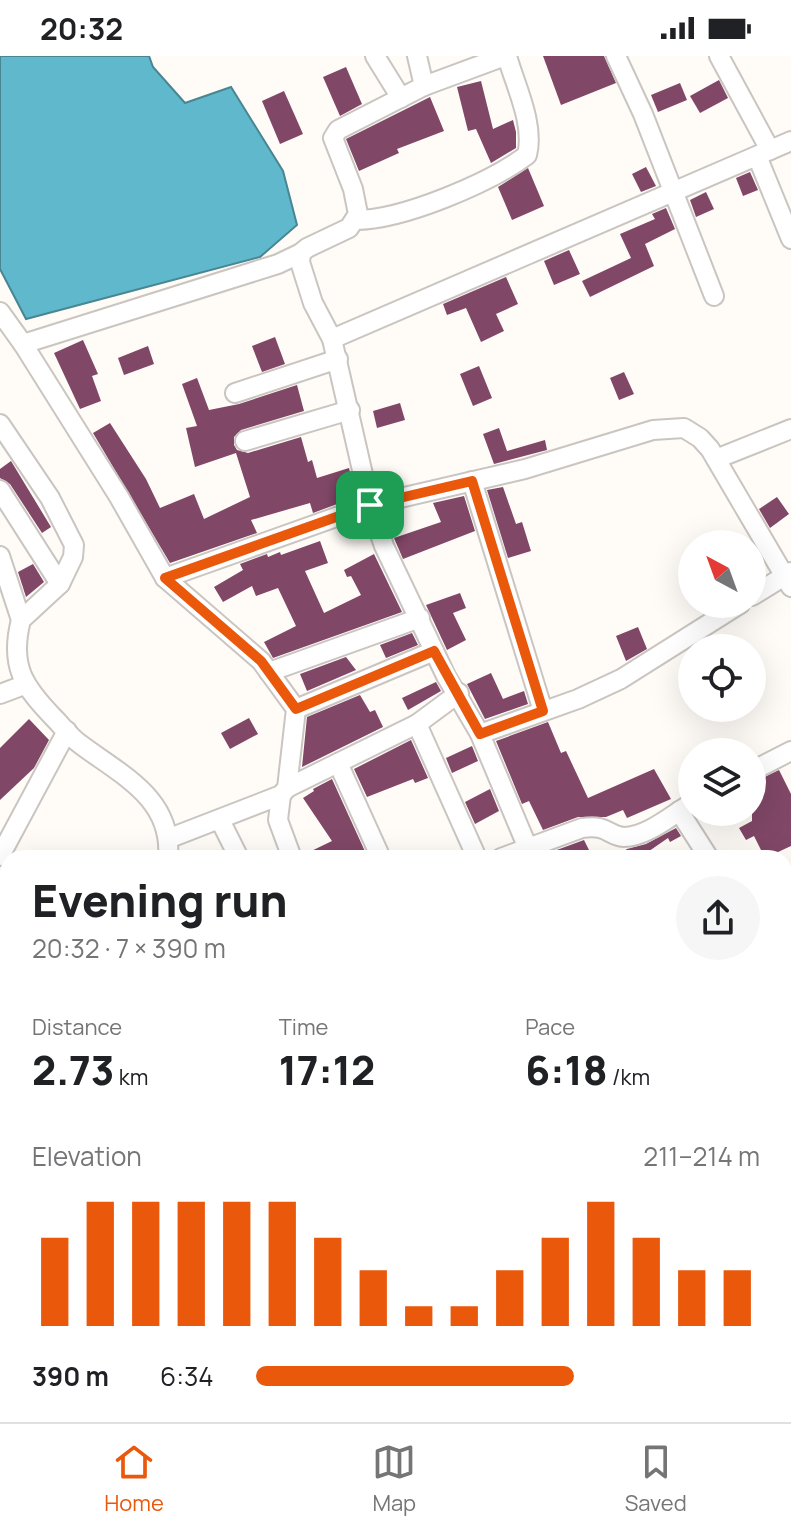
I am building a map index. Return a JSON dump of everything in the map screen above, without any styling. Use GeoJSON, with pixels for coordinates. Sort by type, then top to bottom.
{"type":"FeatureCollection","features":[{"type":"Feature","properties":{"kind":"street"},"geometry":{"type":"LineString","coordinates":[[375,56],[401,98]]}},
{"type":"Feature","properties":{"kind":"street"},"geometry":{"type":"LineString","coordinates":[[417,56],[424,86]]}},
{"type":"Feature","properties":{"kind":"street"},"geometry":{"type":"LineString","coordinates":[[23,344],[278,264],[349,228],[358,214],[353,189],[333,138],[338,130],[424,86],[506,56],[526,123],[530,145],[527,155],[480,181],[414,209],[380,220],[356,220]]}},
{"type":"Feature","properties":{"kind":"street"},"geometry":{"type":"LineString","coordinates":[[616,56],[643,114],[714,296]]}},
{"type":"Feature","properties":{"kind":"street"},"geometry":{"type":"LineString","coordinates":[[719,56],[764,153],[791,239]]}},
{"type":"Feature","properties":{"kind":"street"},"geometry":{"type":"LineString","coordinates":[[332,339],[791,141]]}},
{"type":"Feature","properties":{"kind":"street"},"geometry":{"type":"LineString","coordinates":[[301,253],[300,262],[313,303],[332,339],[338,359],[370,505],[384,546],[446,676],[459,693],[480,734],[529,850]]}},
{"type":"Feature","properties":{"kind":"street"},"geometry":{"type":"LineString","coordinates":[[0,312],[119,497],[165,578],[261,661],[296,709],[279,794],[278,820],[289,850]]}},
{"type":"Feature","properties":{"kind":"street"},"geometry":{"type":"LineString","coordinates":[[235,393],[338,359]]}},
{"type":"Feature","properties":{"kind":"street"},"geometry":{"type":"LineString","coordinates":[[245,441],[350,410]]}},
{"type":"Feature","properties":{"kind":"street"},"geometry":{"type":"LineString","coordinates":[[0,424],[50,498],[74,545],[73,557],[60,584],[21,620]]}},
{"type":"Feature","properties":{"kind":"street"},"geometry":{"type":"LineString","coordinates":[[165,578],[370,505],[547,462],[653,430],[684,428],[700,438],[716,459],[789,578],[766,589]]}},
{"type":"Feature","properties":{"kind":"street"},"geometry":{"type":"LineString","coordinates":[[716,459],[791,429]]}},
{"type":"Feature","properties":{"kind":"street"},"geometry":{"type":"LineString","coordinates":[[472,481],[543,711]]}},
{"type":"Feature","properties":{"kind":"street"},"geometry":{"type":"LineString","coordinates":[[0,490],[60,584]]}},
{"type":"Feature","properties":{"kind":"street"},"geometry":{"type":"LineString","coordinates":[[0,556],[21,620],[17,652],[24,685],[72,737],[129,777],[153,803],[170,838],[169,850]]}},
{"type":"Feature","properties":{"kind":"street"},"geometry":{"type":"LineString","coordinates":[[269,672],[420,618]]}},
{"type":"Feature","properties":{"kind":"street"},"geometry":{"type":"LineString","coordinates":[[480,734],[578,699],[621,679],[718,618]]}},
{"type":"Feature","properties":{"kind":"street"},"geometry":{"type":"LineString","coordinates":[[296,709],[434,651]]}},
{"type":"Feature","properties":{"kind":"street"},"geometry":{"type":"LineString","coordinates":[[0,694],[24,685]]}},
{"type":"Feature","properties":{"kind":"street"},"geometry":{"type":"LineString","coordinates":[[170,838],[279,794],[417,724],[459,693]]}},
{"type":"Feature","properties":{"kind":"street"},"geometry":{"type":"LineString","coordinates":[[417,724],[473,850]]}},
{"type":"Feature","properties":{"kind":"street"},"geometry":{"type":"LineString","coordinates":[[4,850],[72,737]]}},
{"type":"Feature","properties":{"kind":"street"},"geometry":{"type":"LineString","coordinates":[[766,764],[791,751]]}},
{"type":"Feature","properties":{"kind":"street"},"geometry":{"type":"LineString","coordinates":[[338,763],[377,850]]}},
{"type":"Feature","properties":{"kind":"street"},"geometry":{"type":"LineString","coordinates":[[537,850],[595,826],[627,837],[641,833],[678,812]]}},
{"type":"Feature","properties":{"kind":"street"},"geometry":{"type":"LineString","coordinates":[[225,817],[236,850]]}},
{"type":"Feature","properties":{"kind":"street"},"geometry":{"type":"LineString","coordinates":[[695,826],[705,850]]}},
{"type":"Feature","properties":{"kind":"water"},"geometry":{"type":"Polygon","coordinates":[[[0,56],[149,56],[153,67],[185,103],[231,87],[283,171],[297,225],[260,257],[26,319],[0,269],[0,56]]]}},
{"type":"Feature","properties":{"kind":"building"},"geometry":{"type":"Polygon","coordinates":[[[543,56],[604,56],[616,83],[561,105],[543,56]]]}},
{"type":"Feature","properties":{"kind":"building"},"geometry":{"type":"Polygon","coordinates":[[[346,67],[362,104],[340,116],[323,77],[346,67]]]}},
{"type":"Feature","properties":{"kind":"building"},"geometry":{"type":"Polygon","coordinates":[[[719,80],[728,98],[700,113],[690,96],[719,80]]]}},
{"type":"Feature","properties":{"kind":"building"},"geometry":{"type":"Polygon","coordinates":[[[481,81],[493,129],[513,120],[516,132],[516,148],[491,163],[476,129],[468,131],[457,87],[481,81]]]}},
{"type":"Feature","properties":{"kind":"building"},"geometry":{"type":"Polygon","coordinates":[[[680,83],[687,100],[658,112],[651,95],[680,83]]]}},
{"type":"Feature","properties":{"kind":"building"},"geometry":{"type":"Polygon","coordinates":[[[284,91],[303,134],[280,144],[262,101],[284,91]]]}},
{"type":"Feature","properties":{"kind":"building"},"geometry":{"type":"Polygon","coordinates":[[[430,97],[444,131],[397,149],[399,153],[359,171],[346,139],[430,97]]]}},
{"type":"Feature","properties":{"kind":"building"},"geometry":{"type":"Polygon","coordinates":[[[646,167],[656,186],[641,192],[632,174],[646,167]]]}},
{"type":"Feature","properties":{"kind":"building"},"geometry":{"type":"Polygon","coordinates":[[[528,168],[544,206],[512,220],[498,187],[528,168]]]}},
{"type":"Feature","properties":{"kind":"building"},"geometry":{"type":"Polygon","coordinates":[[[750,172],[758,190],[743,196],[736,178],[750,172]]]}},
{"type":"Feature","properties":{"kind":"building"},"geometry":{"type":"Polygon","coordinates":[[[706,192],[714,209],[696,217],[690,200],[706,192]]]}},
{"type":"Feature","properties":{"kind":"building"},"geometry":{"type":"Polygon","coordinates":[[[666,208],[675,229],[645,244],[654,266],[590,297],[582,281],[631,258],[620,234],[655,219],[652,214],[666,208]]]}},
{"type":"Feature","properties":{"kind":"building"},"geometry":{"type":"Polygon","coordinates":[[[569,250],[580,274],[554,285],[544,261],[569,250]]]}},
{"type":"Feature","properties":{"kind":"building"},"geometry":{"type":"Polygon","coordinates":[[[506,277],[518,304],[496,314],[504,331],[481,342],[466,308],[447,315],[443,304],[506,277]]]}},
{"type":"Feature","properties":{"kind":"building"},"geometry":{"type":"Polygon","coordinates":[[[275,337],[285,364],[262,372],[252,346],[275,337]]]}},
{"type":"Feature","properties":{"kind":"building"},"geometry":{"type":"Polygon","coordinates":[[[83,340],[98,374],[92,376],[101,401],[80,409],[54,353],[83,340]]]}},
{"type":"Feature","properties":{"kind":"building"},"geometry":{"type":"Polygon","coordinates":[[[148,346],[154,364],[124,375],[118,358],[148,346]]]}},
{"type":"Feature","properties":{"kind":"building"},"geometry":{"type":"Polygon","coordinates":[[[479,366],[492,398],[473,406],[460,374],[479,366]]]}},
{"type":"Feature","properties":{"kind":"building"},"geometry":{"type":"Polygon","coordinates":[[[624,372],[634,394],[619,400],[610,378],[624,372]]]}},
{"type":"Feature","properties":{"kind":"building"},"geometry":{"type":"Polygon","coordinates":[[[197,378],[209,410],[239,404],[297,385],[304,411],[241,430],[234,437],[234,445],[237,450],[248,453],[301,437],[308,462],[312,460],[317,478],[349,468],[356,497],[313,513],[310,503],[251,520],[257,533],[170,563],[93,433],[110,423],[146,479],[160,508],[194,494],[204,519],[250,497],[236,453],[195,467],[186,428],[197,426],[182,384],[197,378]]]}},
{"type":"Feature","properties":{"kind":"building"},"geometry":{"type":"Polygon","coordinates":[[[400,403],[405,420],[377,428],[373,411],[400,403]]]}},
{"type":"Feature","properties":{"kind":"building"},"geometry":{"type":"Polygon","coordinates":[[[499,428],[507,451],[545,440],[547,450],[494,464],[483,434],[499,428]]]}},
{"type":"Feature","properties":{"kind":"building"},"geometry":{"type":"Polygon","coordinates":[[[11,461],[51,527],[42,533],[10,484],[0,478],[0,469],[11,461]]]}},
{"type":"Feature","properties":{"kind":"building"},"geometry":{"type":"Polygon","coordinates":[[[503,487],[516,524],[522,522],[531,551],[508,558],[487,490],[503,487]]]}},
{"type":"Feature","properties":{"kind":"building"},"geometry":{"type":"Polygon","coordinates":[[[464,496],[475,531],[403,559],[394,538],[441,522],[433,503],[464,496]]]}},
{"type":"Feature","properties":{"kind":"building"},"geometry":{"type":"Polygon","coordinates":[[[777,497],[789,514],[770,528],[759,509],[777,497]]]}},
{"type":"Feature","properties":{"kind":"building"},"geometry":{"type":"Polygon","coordinates":[[[320,541],[328,563],[305,571],[324,613],[361,595],[351,576],[347,577],[344,570],[374,554],[402,612],[273,658],[264,642],[296,626],[278,588],[256,596],[252,586],[223,602],[214,587],[243,570],[240,564],[267,554],[268,557],[280,552],[281,555],[320,541]]]}},
{"type":"Feature","properties":{"kind":"building"},"geometry":{"type":"Polygon","coordinates":[[[33,564],[44,582],[26,597],[18,572],[33,564]]]}},
{"type":"Feature","properties":{"kind":"building"},"geometry":{"type":"Polygon","coordinates":[[[460,593],[466,608],[453,613],[466,640],[447,650],[426,605],[460,593]]]}},
{"type":"Feature","properties":{"kind":"building"},"geometry":{"type":"Polygon","coordinates":[[[638,627],[647,649],[626,661],[616,636],[638,627]]]}},
{"type":"Feature","properties":{"kind":"building"},"geometry":{"type":"Polygon","coordinates":[[[412,633],[418,645],[386,658],[380,645],[412,633]]]}},
{"type":"Feature","properties":{"kind":"building"},"geometry":{"type":"Polygon","coordinates":[[[346,657],[356,670],[307,691],[300,674],[346,657]]]}},
{"type":"Feature","properties":{"kind":"building"},"geometry":{"type":"Polygon","coordinates":[[[491,673],[503,699],[524,691],[528,704],[485,719],[467,684],[491,673]]]}},
{"type":"Feature","properties":{"kind":"building"},"geometry":{"type":"Polygon","coordinates":[[[436,682],[441,691],[408,710],[402,698],[436,682]]]}},
{"type":"Feature","properties":{"kind":"building"},"geometry":{"type":"Polygon","coordinates":[[[360,695],[370,712],[375,710],[383,727],[302,767],[307,717],[360,695]]]}},
{"type":"Feature","properties":{"kind":"building"},"geometry":{"type":"Polygon","coordinates":[[[249,718],[258,734],[230,749],[221,733],[249,718]]]}},
{"type":"Feature","properties":{"kind":"building"},"geometry":{"type":"Polygon","coordinates":[[[29,719],[49,740],[34,768],[0,800],[0,748],[29,719]]]}},
{"type":"Feature","properties":{"kind":"building"},"geometry":{"type":"Polygon","coordinates":[[[548,722],[561,753],[566,751],[588,798],[654,769],[671,799],[627,818],[623,810],[606,817],[578,817],[543,830],[529,801],[522,804],[496,741],[548,722]]]}},
{"type":"Feature","properties":{"kind":"building"},"geometry":{"type":"Polygon","coordinates":[[[411,740],[428,778],[415,783],[413,779],[367,797],[354,769],[411,740]]]}},
{"type":"Feature","properties":{"kind":"building"},"geometry":{"type":"Polygon","coordinates":[[[472,746],[478,761],[452,773],[446,758],[472,746]]]}},
{"type":"Feature","properties":{"kind":"building"},"geometry":{"type":"Polygon","coordinates":[[[779,770],[791,794],[791,846],[782,850],[761,850],[754,836],[746,840],[739,828],[766,826],[766,776],[779,770]]]}},
{"type":"Feature","properties":{"kind":"building"},"geometry":{"type":"Polygon","coordinates":[[[332,779],[364,850],[313,850],[332,841],[303,798],[332,779]]]}},
{"type":"Feature","properties":{"kind":"building"},"geometry":{"type":"Polygon","coordinates":[[[490,789],[499,811],[475,824],[465,802],[490,789]]]}},
{"type":"Feature","properties":{"kind":"building"},"geometry":{"type":"Polygon","coordinates":[[[676,828],[681,836],[670,842],[668,838],[651,850],[626,850],[646,844],[676,828]]]}},
{"type":"Feature","properties":{"kind":"building"},"geometry":{"type":"Polygon","coordinates":[[[584,840],[589,850],[557,850],[584,840]]]}},
{"type":"Feature","properties":{"kind":"route"},"geometry":{"type":"LineString","coordinates":[[472,481],[543,711],[480,734],[434,651],[296,709],[261,661],[165,578],[370,505],[472,481]]}}]}
